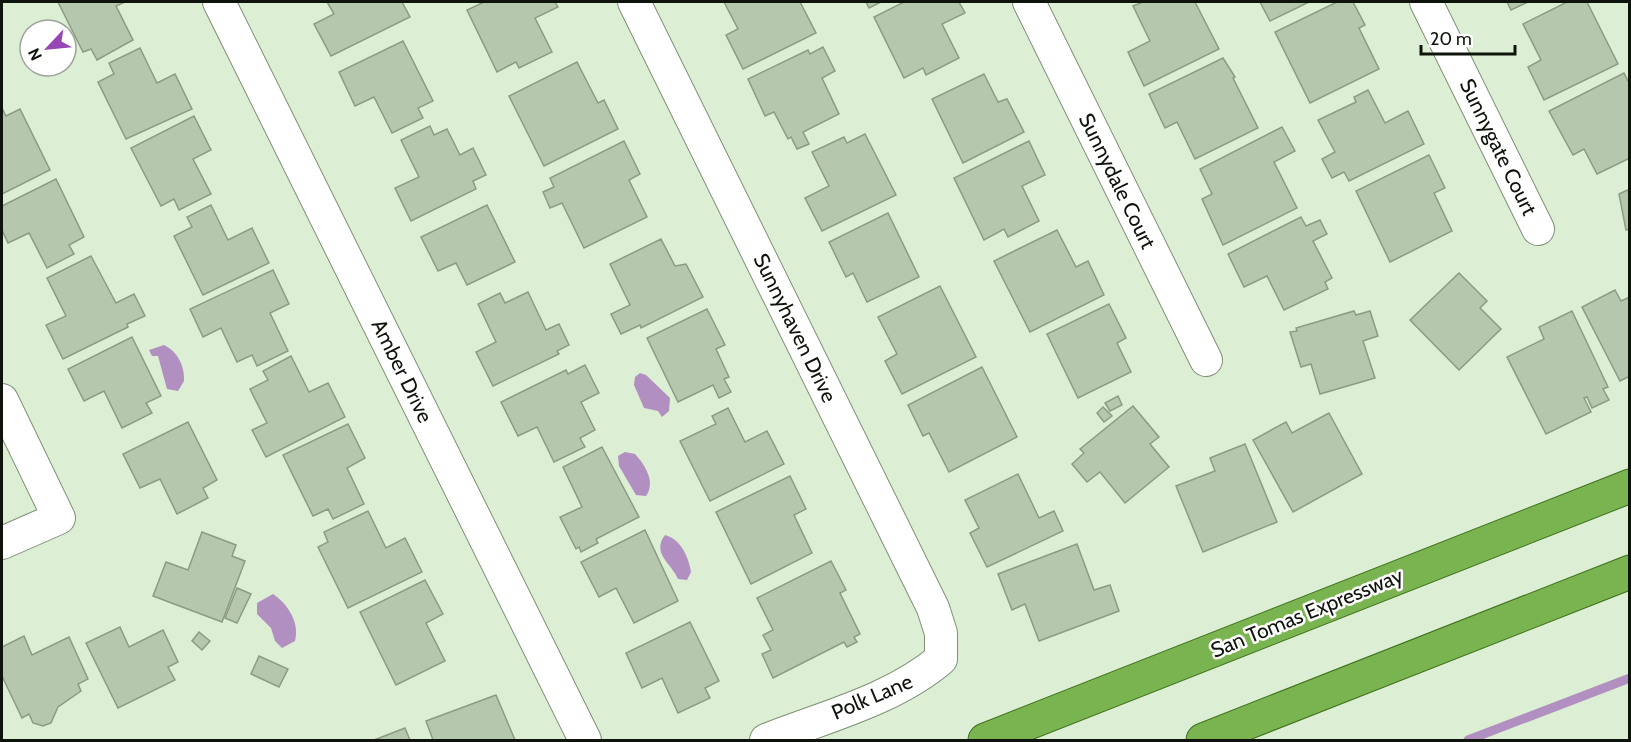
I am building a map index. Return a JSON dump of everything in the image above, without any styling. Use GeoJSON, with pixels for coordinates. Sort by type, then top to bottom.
{"type":"FeatureCollection","features":[{"type":"Feature","properties":{"kind":"highway","name":"San Tomas Expressway"},"geometry":{"type":"LineString","coordinates":[[985,741],[1629,486]]}},
{"type":"Feature","properties":{"kind":"highway"},"geometry":{"type":"LineString","coordinates":[[1203,741],[1629,572]]}},
{"type":"Feature","properties":{"kind":"street","name":"Amber Drive"},"geometry":{"type":"LineString","coordinates":[[219,2],[585,741]]}},
{"type":"Feature","properties":{"kind":"street","name":"Sunnyhaven Drive"},"geometry":{"type":"LineString","coordinates":[[634,2],[933,608],[941,633],[941,658]]}},
{"type":"Feature","properties":{"kind":"street","name":"Sunnydale Court"},"geometry":{"type":"LineString","coordinates":[[1029,2],[1206,360]]}},
{"type":"Feature","properties":{"kind":"street","name":"Sunnygate Court"},"geometry":{"type":"LineString","coordinates":[[1426,2],[1538,229]]}},
{"type":"Feature","properties":{"kind":"street"},"geometry":{"type":"LineString","coordinates":[[2,400],[59,518],[2,543]]}},
{"type":"Feature","properties":{"kind":"street","name":"Polk Lane"},"geometry":{"type":"LineString","coordinates":[[765,741],[891,691],[920,677],[941,658]]}},
{"type":"Feature","properties":{"kind":"shaded area"},"geometry":{"type":"Polygon","coordinates":[[[164,345],[173,351],[182,365],[184,381],[178,391],[167,389],[158,356],[152,356],[149,350],[164,345]]]}},
{"type":"Feature","properties":{"kind":"shaded area"},"geometry":{"type":"Polygon","coordinates":[[[640,373],[646,375],[670,398],[669,411],[662,417],[658,411],[644,408],[634,385],[635,377],[640,373]]]}},
{"type":"Feature","properties":{"kind":"shaded area"},"geometry":{"type":"Polygon","coordinates":[[[625,452],[635,454],[646,468],[650,485],[646,496],[636,495],[619,466],[618,456],[625,452]]]}},
{"type":"Feature","properties":{"kind":"shaded area"},"geometry":{"type":"Polygon","coordinates":[[[665,535],[676,540],[686,555],[691,572],[687,580],[678,579],[661,553],[661,541],[665,535]]]}},
{"type":"Feature","properties":{"kind":"shaded area"},"geometry":{"type":"Polygon","coordinates":[[[273,594],[292,614],[296,627],[295,641],[282,648],[275,641],[271,628],[257,614],[257,603],[273,594]]]}},
{"type":"Feature","properties":{"kind":"building"},"geometry":{"type":"Polygon","coordinates":[[[58,2],[125,2],[116,6],[133,40],[97,60],[91,49],[83,52],[78,42],[78,18],[66,18],[58,2]]]}},
{"type":"Feature","properties":{"kind":"building"},"geometry":{"type":"Polygon","coordinates":[[[327,2],[402,2],[410,17],[331,56],[314,24],[334,14],[327,2]]]}},
{"type":"Feature","properties":{"kind":"building"},"geometry":{"type":"Polygon","coordinates":[[[484,2],[555,2],[558,7],[535,18],[552,52],[519,68],[516,62],[497,72],[467,10],[484,2]]]}},
{"type":"Feature","properties":{"kind":"building"},"geometry":{"type":"Polygon","coordinates":[[[724,2],[800,2],[816,33],[743,69],[726,35],[738,29],[724,2]]]}},
{"type":"Feature","properties":{"kind":"building"},"geometry":{"type":"Polygon","coordinates":[[[866,2],[881,2],[869,8],[866,2]]]}},
{"type":"Feature","properties":{"kind":"building"},"geometry":{"type":"Polygon","coordinates":[[[904,2],[959,2],[965,13],[942,24],[959,58],[926,75],[923,68],[904,78],[874,17],[904,2]]]}},
{"type":"Feature","properties":{"kind":"building"},"geometry":{"type":"Polygon","coordinates":[[[1143,2],[1195,2],[1219,49],[1144,86],[1128,52],[1150,41],[1133,6],[1143,2]]]}},
{"type":"Feature","properties":{"kind":"building"},"geometry":{"type":"Polygon","coordinates":[[[1260,2],[1309,2],[1270,21],[1260,2]]]}},
{"type":"Feature","properties":{"kind":"building"},"geometry":{"type":"Polygon","coordinates":[[[1337,2],[1353,2],[1365,25],[1359,28],[1379,69],[1310,103],[1275,32],[1337,2]]]}},
{"type":"Feature","properties":{"kind":"building"},"geometry":{"type":"Polygon","coordinates":[[[1507,2],[1528,2],[1511,10],[1507,2]]]}},
{"type":"Feature","properties":{"kind":"building"},"geometry":{"type":"Polygon","coordinates":[[[1567,2],[1587,2],[1618,64],[1544,100],[1528,67],[1541,60],[1523,24],[1567,2]]]}},
{"type":"Feature","properties":{"kind":"building"},"geometry":{"type":"Polygon","coordinates":[[[403,41],[433,101],[418,108],[423,118],[392,133],[374,97],[355,106],[339,72],[403,41]]]}},
{"type":"Feature","properties":{"kind":"building"},"geometry":{"type":"Polygon","coordinates":[[[823,47],[835,71],[822,78],[839,114],[803,132],[809,144],[797,149],[791,137],[788,139],[774,112],[765,116],[748,79],[808,50],[810,54],[823,47]]]}},
{"type":"Feature","properties":{"kind":"building"},"geometry":{"type":"Polygon","coordinates":[[[140,48],[157,83],[175,74],[192,109],[126,139],[98,82],[114,74],[109,63],[140,48]]]}},
{"type":"Feature","properties":{"kind":"building"},"geometry":{"type":"Polygon","coordinates":[[[1223,58],[1235,77],[1233,78],[1258,128],[1195,159],[1177,122],[1165,128],[1149,94],[1223,58]]]}},
{"type":"Feature","properties":{"kind":"building"},"geometry":{"type":"Polygon","coordinates":[[[577,62],[598,103],[604,100],[618,129],[544,166],[509,96],[577,62]]]}},
{"type":"Feature","properties":{"kind":"building"},"geometry":{"type":"Polygon","coordinates":[[[1624,73],[1630,85],[1630,158],[1597,174],[1584,149],[1573,155],[1549,111],[1624,73]]]}},
{"type":"Feature","properties":{"kind":"building"},"geometry":{"type":"Polygon","coordinates":[[[984,74],[998,102],[1007,99],[1024,132],[963,163],[932,99],[984,74]]]}},
{"type":"Feature","properties":{"kind":"building"},"geometry":{"type":"Polygon","coordinates":[[[1368,90],[1385,123],[1408,111],[1424,144],[1349,181],[1344,172],[1332,178],[1322,159],[1335,152],[1318,120],[1356,102],[1354,97],[1368,90]]]}},
{"type":"Feature","properties":{"kind":"building"},"geometry":{"type":"Polygon","coordinates":[[[2,108],[6,116],[20,109],[50,170],[2,194],[2,108]]]}},
{"type":"Feature","properties":{"kind":"building"},"geometry":{"type":"Polygon","coordinates":[[[194,116],[211,150],[193,159],[211,194],[179,210],[174,199],[161,206],[131,148],[194,116]]]}},
{"type":"Feature","properties":{"kind":"building"},"geometry":{"type":"Polygon","coordinates":[[[430,126],[434,135],[447,129],[460,155],[473,148],[486,175],[473,181],[476,189],[411,221],[395,188],[419,177],[401,140],[430,126]]]}},
{"type":"Feature","properties":{"kind":"building"},"geometry":{"type":"Polygon","coordinates":[[[1282,127],[1295,151],[1274,162],[1297,208],[1223,245],[1202,199],[1212,194],[1200,169],[1282,127]]]}},
{"type":"Feature","properties":{"kind":"building"},"geometry":{"type":"Polygon","coordinates":[[[865,134],[896,195],[822,231],[805,198],[829,186],[812,152],[844,137],[847,143],[865,134]]]}},
{"type":"Feature","properties":{"kind":"building"},"geometry":{"type":"Polygon","coordinates":[[[624,141],[640,174],[629,180],[647,217],[584,248],[562,203],[550,208],[543,192],[554,187],[550,178],[624,141]]]}},
{"type":"Feature","properties":{"kind":"building"},"geometry":{"type":"Polygon","coordinates":[[[1029,141],[1045,175],[1022,186],[1039,221],[1008,237],[1004,229],[984,240],[954,178],[1029,141]]]}},
{"type":"Feature","properties":{"kind":"building"},"geometry":{"type":"Polygon","coordinates":[[[1429,155],[1445,188],[1434,193],[1452,231],[1390,262],[1356,191],[1429,155]]]}},
{"type":"Feature","properties":{"kind":"building"},"geometry":{"type":"Polygon","coordinates":[[[56,179],[84,237],[69,245],[74,254],[47,268],[29,233],[8,243],[2,230],[2,206],[56,179]]]}},
{"type":"Feature","properties":{"kind":"building"},"geometry":{"type":"Polygon","coordinates":[[[1630,189],[1630,229],[1626,230],[1619,194],[1630,189]]]}},
{"type":"Feature","properties":{"kind":"building"},"geometry":{"type":"Polygon","coordinates":[[[211,205],[228,240],[252,228],[269,263],[203,295],[174,236],[192,227],[187,217],[211,205]]]}},
{"type":"Feature","properties":{"kind":"building"},"geometry":{"type":"Polygon","coordinates":[[[487,205],[515,262],[467,285],[456,263],[438,271],[421,237],[487,205]]]}},
{"type":"Feature","properties":{"kind":"building"},"geometry":{"type":"Polygon","coordinates":[[[888,213],[919,277],[867,302],[853,273],[846,277],[829,242],[888,213]]]}},
{"type":"Feature","properties":{"kind":"building"},"geometry":{"type":"Polygon","coordinates":[[[1301,217],[1306,226],[1320,220],[1327,234],[1313,241],[1332,278],[1325,282],[1328,289],[1284,310],[1267,276],[1244,287],[1228,254],[1301,217]]]}},
{"type":"Feature","properties":{"kind":"building"},"geometry":{"type":"Polygon","coordinates":[[[1057,230],[1076,267],[1088,261],[1104,295],[1030,332],[994,261],[1057,230]]]}},
{"type":"Feature","properties":{"kind":"building"},"geometry":{"type":"Polygon","coordinates":[[[661,239],[675,266],[686,264],[703,297],[641,328],[640,325],[621,334],[611,314],[630,305],[610,264],[661,239]]]}},
{"type":"Feature","properties":{"kind":"building"},"geometry":{"type":"Polygon","coordinates":[[[91,256],[116,303],[134,294],[145,316],[127,324],[128,327],[63,359],[46,325],[66,316],[47,278],[91,256]]]}},
{"type":"Feature","properties":{"kind":"building"},"geometry":{"type":"Polygon","coordinates":[[[273,270],[289,304],[270,313],[288,351],[257,366],[252,355],[237,362],[221,328],[203,337],[190,309],[273,270]]]}},
{"type":"Feature","properties":{"kind":"building"},"geometry":{"type":"Polygon","coordinates":[[[1459,273],[1487,301],[1480,308],[1501,329],[1459,370],[1410,320],[1459,273]]]}},
{"type":"Feature","properties":{"kind":"building"},"geometry":{"type":"Polygon","coordinates":[[[940,286],[976,357],[902,394],[885,361],[897,354],[878,317],[940,286]]]}},
{"type":"Feature","properties":{"kind":"building"},"geometry":{"type":"Polygon","coordinates":[[[1615,290],[1621,301],[1630,297],[1630,376],[1620,381],[1582,307],[1615,290]]]}},
{"type":"Feature","properties":{"kind":"building"},"geometry":{"type":"Polygon","coordinates":[[[528,292],[546,330],[559,324],[569,345],[557,351],[559,354],[493,386],[476,352],[496,342],[478,304],[500,293],[505,303],[528,292]]]}},
{"type":"Feature","properties":{"kind":"building"},"geometry":{"type":"Polygon","coordinates":[[[1109,304],[1126,338],[1117,343],[1131,372],[1078,398],[1047,334],[1109,304]]]}},
{"type":"Feature","properties":{"kind":"building"},"geometry":{"type":"Polygon","coordinates":[[[707,309],[725,345],[716,349],[729,377],[724,379],[731,392],[719,398],[713,385],[678,402],[647,338],[707,309]]]}},
{"type":"Feature","properties":{"kind":"building"},"geometry":{"type":"Polygon","coordinates":[[[1354,311],[1356,315],[1370,311],[1378,336],[1363,341],[1375,378],[1320,394],[1311,364],[1301,367],[1290,332],[1297,331],[1296,328],[1354,311]]]}},
{"type":"Feature","properties":{"kind":"building"},"geometry":{"type":"Polygon","coordinates":[[[1572,311],[1608,387],[1603,389],[1609,400],[1592,408],[1587,397],[1584,398],[1591,412],[1546,434],[1507,357],[1544,339],[1539,327],[1572,311]]]}},
{"type":"Feature","properties":{"kind":"building"},"geometry":{"type":"Polygon","coordinates":[[[132,337],[161,396],[146,403],[152,413],[122,428],[104,391],[84,401],[68,369],[132,337]]]}},
{"type":"Feature","properties":{"kind":"building"},"geometry":{"type":"Polygon","coordinates":[[[291,356],[309,392],[328,383],[345,417],[266,457],[252,430],[267,423],[250,389],[268,380],[263,371],[291,356]]]}},
{"type":"Feature","properties":{"kind":"building"},"geometry":{"type":"Polygon","coordinates":[[[585,365],[599,393],[581,402],[595,430],[580,438],[585,447],[554,462],[537,427],[518,436],[501,402],[566,370],[568,374],[585,365]]]}},
{"type":"Feature","properties":{"kind":"building"},"geometry":{"type":"Polygon","coordinates":[[[982,367],[1017,437],[949,472],[929,433],[923,436],[908,405],[982,367]]]}},
{"type":"Feature","properties":{"kind":"building"},"geometry":{"type":"Polygon","coordinates":[[[1118,396],[1122,405],[1110,411],[1105,403],[1118,396]]]}},
{"type":"Feature","properties":{"kind":"building"},"geometry":{"type":"Polygon","coordinates":[[[1133,406],[1159,437],[1150,444],[1169,467],[1125,503],[1100,472],[1087,482],[1072,464],[1084,453],[1080,449],[1133,406]]]}},
{"type":"Feature","properties":{"kind":"building"},"geometry":{"type":"Polygon","coordinates":[[[1103,407],[1112,416],[1104,422],[1097,413],[1103,407]]]}},
{"type":"Feature","properties":{"kind":"building"},"geometry":{"type":"Polygon","coordinates":[[[728,408],[745,442],[767,431],[784,464],[710,501],[680,441],[716,424],[712,416],[728,408]]]}},
{"type":"Feature","properties":{"kind":"building"},"geometry":{"type":"Polygon","coordinates":[[[1329,413],[1362,474],[1293,512],[1253,440],[1286,422],[1292,433],[1329,413]]]}},
{"type":"Feature","properties":{"kind":"building"},"geometry":{"type":"Polygon","coordinates":[[[188,422],[217,480],[203,488],[208,498],[177,514],[160,479],[140,488],[123,454],[188,422]]]}},
{"type":"Feature","properties":{"kind":"building"},"geometry":{"type":"Polygon","coordinates":[[[348,424],[365,458],[347,468],[364,504],[333,519],[328,509],[313,516],[283,455],[348,424]]]}},
{"type":"Feature","properties":{"kind":"building"},"geometry":{"type":"Polygon","coordinates":[[[1245,444],[1277,522],[1203,552],[1176,486],[1215,471],[1210,458],[1245,444]]]}},
{"type":"Feature","properties":{"kind":"building"},"geometry":{"type":"Polygon","coordinates":[[[602,447],[639,517],[596,539],[598,543],[581,552],[579,547],[576,549],[560,517],[582,507],[563,467],[602,447]]]}},
{"type":"Feature","properties":{"kind":"building"},"geometry":{"type":"Polygon","coordinates":[[[1018,474],[1039,518],[1054,511],[1063,531],[987,567],[970,533],[979,528],[965,500],[1018,474]]]}},
{"type":"Feature","properties":{"kind":"building"},"geometry":{"type":"Polygon","coordinates":[[[790,476],[806,509],[794,515],[812,553],[751,584],[716,512],[790,476]]]}},
{"type":"Feature","properties":{"kind":"building"},"geometry":{"type":"Polygon","coordinates":[[[368,511],[386,548],[405,538],[422,572],[348,608],[318,547],[328,542],[324,532],[368,511]]]}},
{"type":"Feature","properties":{"kind":"building"},"geometry":{"type":"Polygon","coordinates":[[[645,530],[678,601],[634,623],[616,588],[599,597],[581,562],[645,530]]]}},
{"type":"Feature","properties":{"kind":"building"},"geometry":{"type":"Polygon","coordinates":[[[202,532],[236,545],[232,556],[245,561],[222,622],[153,596],[166,562],[188,570],[202,532]]]}},
{"type":"Feature","properties":{"kind":"building"},"geometry":{"type":"Polygon","coordinates":[[[1077,544],[1094,590],[1110,585],[1119,611],[1039,641],[1025,604],[1012,610],[998,574],[1077,544]]]}},
{"type":"Feature","properties":{"kind":"building"},"geometry":{"type":"Polygon","coordinates":[[[831,561],[846,590],[840,593],[860,634],[854,637],[857,642],[847,647],[844,642],[773,678],[762,654],[771,650],[763,635],[773,630],[757,598],[831,561]]]}},
{"type":"Feature","properties":{"kind":"building"},"geometry":{"type":"Polygon","coordinates":[[[425,580],[443,614],[426,623],[445,661],[396,685],[360,612],[425,580]]]}},
{"type":"Feature","properties":{"kind":"building"},"geometry":{"type":"Polygon","coordinates":[[[237,588],[251,594],[237,623],[225,618],[237,588]]]}},
{"type":"Feature","properties":{"kind":"building"},"geometry":{"type":"Polygon","coordinates":[[[690,622],[719,681],[705,688],[710,698],[678,713],[662,678],[642,688],[626,653],[690,622]]]}},
{"type":"Feature","properties":{"kind":"building"},"geometry":{"type":"Polygon","coordinates":[[[120,627],[129,647],[163,630],[178,662],[168,667],[175,680],[118,708],[86,643],[120,627]]]}},
{"type":"Feature","properties":{"kind":"building"},"geometry":{"type":"Polygon","coordinates":[[[199,632],[210,641],[202,650],[192,641],[199,632]]]}},
{"type":"Feature","properties":{"kind":"building"},"geometry":{"type":"Polygon","coordinates":[[[24,636],[32,655],[69,637],[88,679],[78,684],[81,691],[58,707],[51,723],[43,726],[33,723],[29,714],[22,718],[2,676],[2,647],[24,636]]]}},
{"type":"Feature","properties":{"kind":"building"},"geometry":{"type":"Polygon","coordinates":[[[259,656],[288,669],[279,687],[251,674],[259,656]]]}},
{"type":"Feature","properties":{"kind":"building"},"geometry":{"type":"Polygon","coordinates":[[[496,695],[515,740],[433,740],[426,721],[496,695]]]}},
{"type":"Feature","properties":{"kind":"building"},"geometry":{"type":"Polygon","coordinates":[[[405,728],[410,740],[374,740],[405,728]]]}},
{"type":"Feature","properties":{"kind":"waterway"},"geometry":{"type":"LineString","coordinates":[[1468,740],[1630,678]]}}]}
